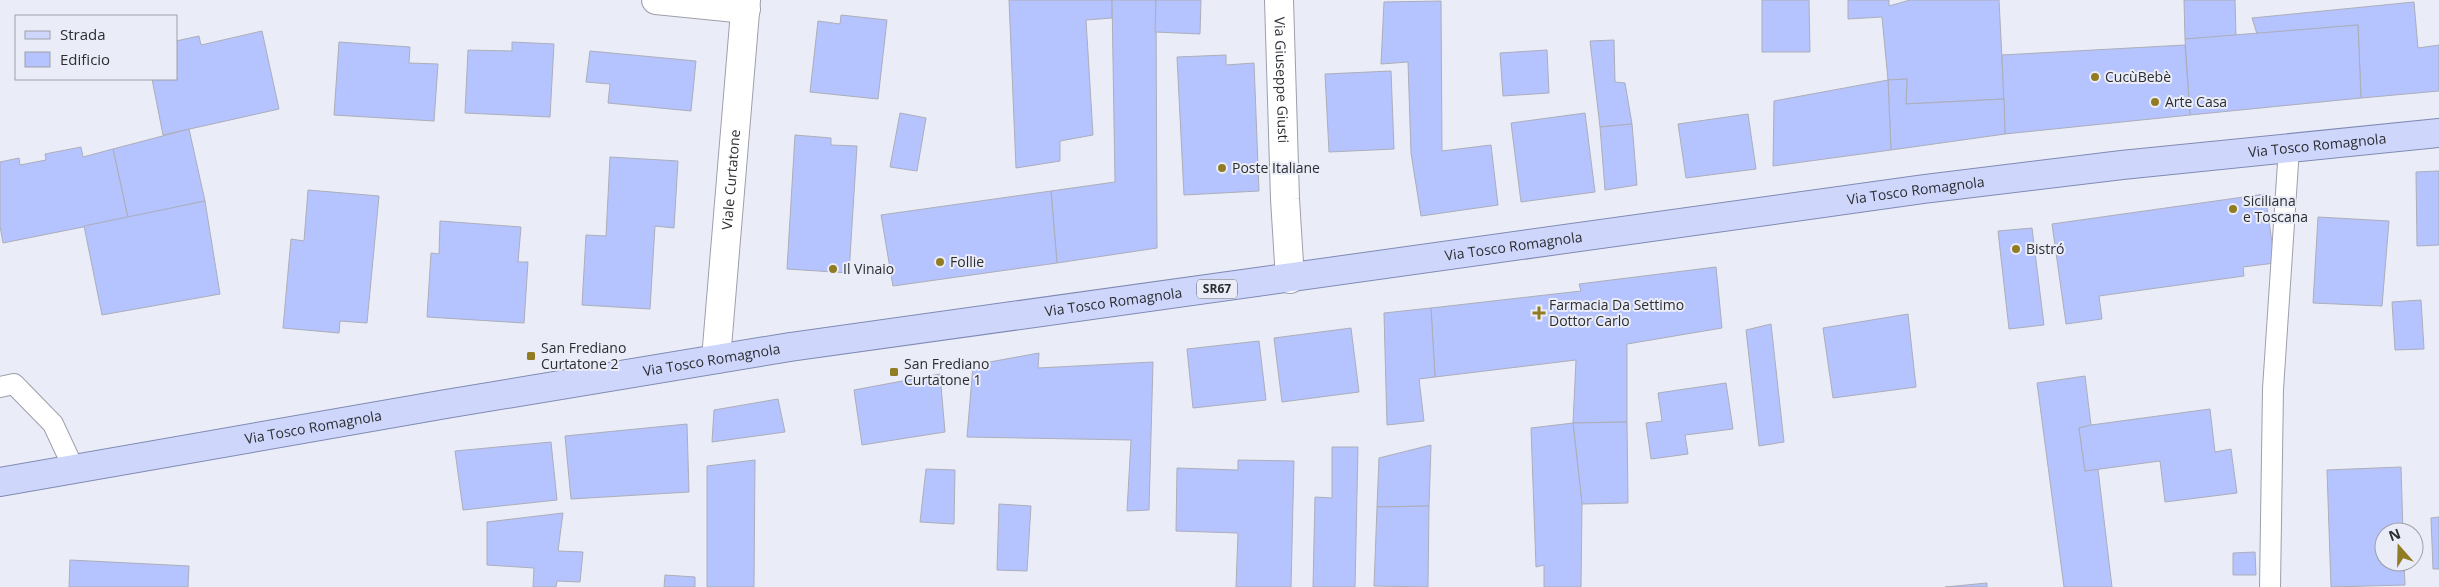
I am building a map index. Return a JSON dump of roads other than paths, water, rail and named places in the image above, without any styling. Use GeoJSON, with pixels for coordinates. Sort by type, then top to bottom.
{"type":"FeatureCollection","features":[{"type":"Feature","properties":{"kind":"main road","name":"Via Tosco Romagnola"},"geometry":{"type":"LineString","coordinates":[[0,482],[716,359],[1924,189],[2122,165],[2439,133]]}},
{"type":"Feature","properties":{"kind":"street"},"geometry":{"type":"LineString","coordinates":[[656,0],[746,4]]}},
{"type":"Feature","properties":{"kind":"street","name":"Via Giuseppe Giusti"},"geometry":{"type":"LineString","coordinates":[[1279,0],[1285,199],[1290,279]]}},
{"type":"Feature","properties":{"kind":"street","name":"Viale Curtatone"},"geometry":{"type":"LineString","coordinates":[[716,359],[746,4]]}},
{"type":"Feature","properties":{"kind":"lane"},"geometry":{"type":"LineString","coordinates":[[2270,587],[2273,389],[2289,148]]}},
{"type":"Feature","properties":{"kind":"lane"},"geometry":{"type":"LineString","coordinates":[[0,387],[14,384],[53,424],[74,469]]}},
{"type":"Feature","properties":{"kind":"place","name":"CucùBebè"},"geometry":{"type":"Point","coordinates":[2095,77]}},
{"type":"Feature","properties":{"kind":"place","name":"Arte Casa"},"geometry":{"type":"Point","coordinates":[2155,102]}},
{"type":"Feature","properties":{"kind":"place","name":"Poste Italiane"},"geometry":{"type":"Point","coordinates":[1222,168]}},
{"type":"Feature","properties":{"kind":"place","name":"Siciliana e Toscana"},"geometry":{"type":"Point","coordinates":[2233,209]}},
{"type":"Feature","properties":{"kind":"place","name":"Bistró"},"geometry":{"type":"Point","coordinates":[2016,249]}},
{"type":"Feature","properties":{"kind":"place","name":"Follie"},"geometry":{"type":"Point","coordinates":[940,262]}},
{"type":"Feature","properties":{"kind":"place","name":"Il Vinaio"},"geometry":{"type":"Point","coordinates":[833,269]}},
{"type":"Feature","properties":{"kind":"place","name":"Farmacia Da Settimo Dottor Carlo"},"geometry":{"type":"Point","coordinates":[1539,313]}},
{"type":"Feature","properties":{"kind":"place","name":"San Frediano Curtatone 2"},"geometry":{"type":"Point","coordinates":[531,356]}},
{"type":"Feature","properties":{"kind":"place","name":"San Frediano Curtatone 1"},"geometry":{"type":"Point","coordinates":[894,372]}}]}
